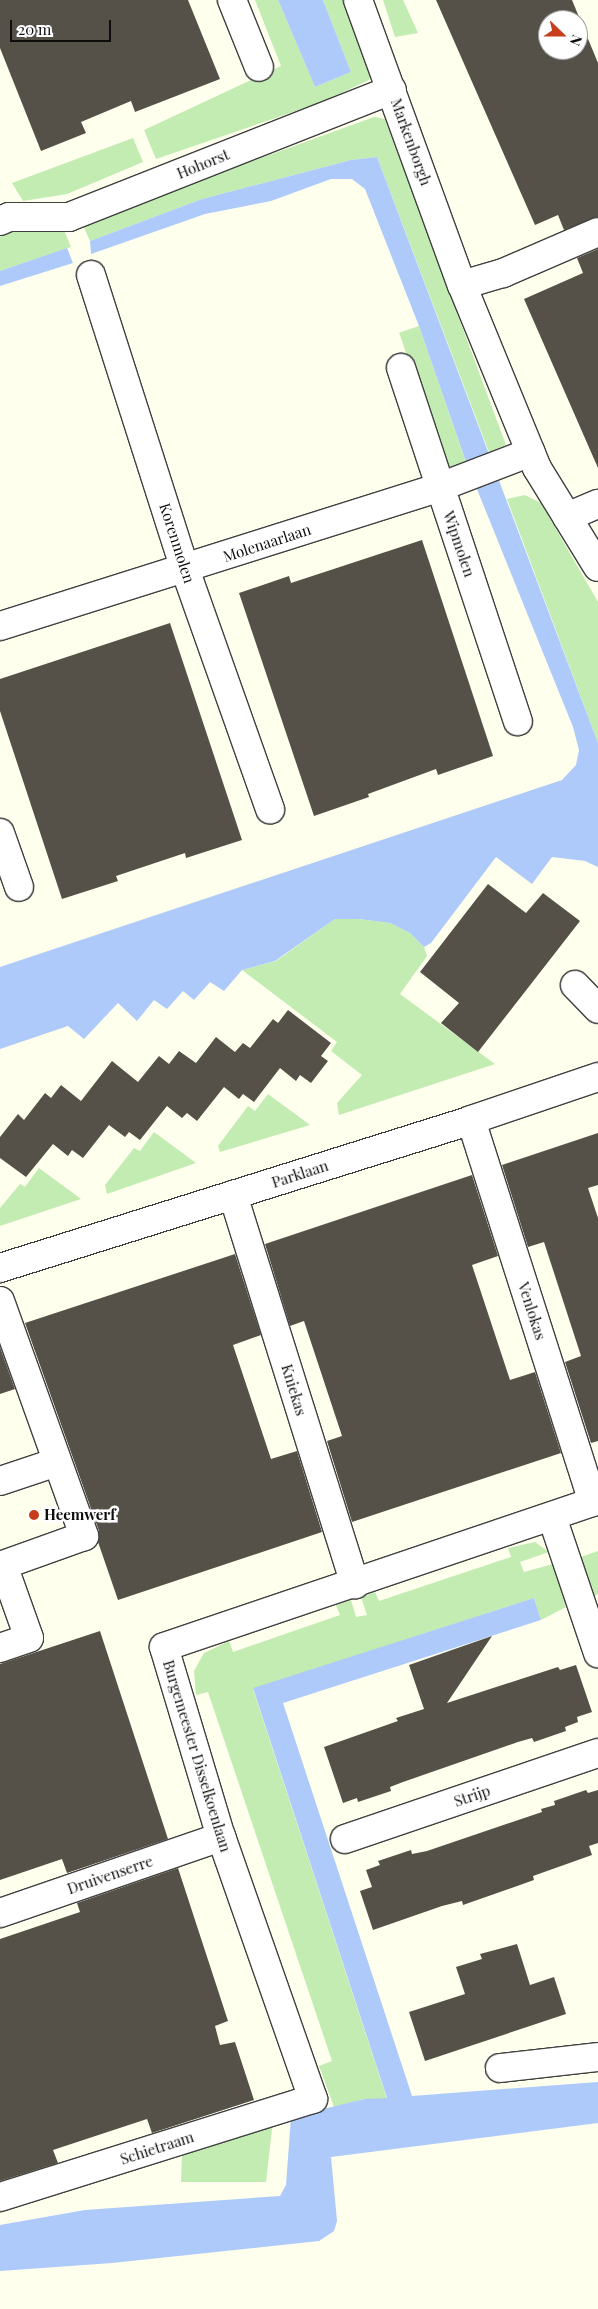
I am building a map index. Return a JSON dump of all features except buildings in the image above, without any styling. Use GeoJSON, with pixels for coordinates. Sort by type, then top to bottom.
{"type":"FeatureCollection","features":[{"type":"Feature","properties":{"kind":"street"},"geometry":{"type":"LineString","coordinates":[[232,0],[259,67]]}},
{"type":"Feature","properties":{"kind":"street","name":"Markenborgh"},"geometry":{"type":"LineString","coordinates":[[358,0],[392,90],[522,456],[538,468],[598,567]]}},
{"type":"Feature","properties":{"kind":"street","name":"Hohorst"},"geometry":{"type":"LineString","coordinates":[[3,212],[69,217],[392,90]]}},
{"type":"Feature","properties":{"kind":"street"},"geometry":{"type":"LineString","coordinates":[[462,285],[510,270],[598,232]]}},
{"type":"Feature","properties":{"kind":"street","name":"Korenmolen"},"geometry":{"type":"LineString","coordinates":[[91,275],[185,569],[270,808]]}},
{"type":"Feature","properties":{"kind":"street","name":"Wipmolen"},"geometry":{"type":"LineString","coordinates":[[401,368],[448,484],[518,721]]}},
{"type":"Feature","properties":{"kind":"street","name":"Molenaarlaan"},"geometry":{"type":"LineString","coordinates":[[0,626],[185,569],[448,484],[522,456]]}},
{"type":"Feature","properties":{"kind":"street"},"geometry":{"type":"LineString","coordinates":[[567,517],[598,504]]}},
{"type":"Feature","properties":{"kind":"street"},"geometry":{"type":"LineString","coordinates":[[0,833],[19,887]]}},
{"type":"Feature","properties":{"kind":"street"},"geometry":{"type":"LineString","coordinates":[[575,985],[598,1009]]}},
{"type":"Feature","properties":{"kind":"street","name":"Parklaan"},"geometry":{"type":"LineString","coordinates":[[0,1268],[471,1120],[598,1077]]}},
{"type":"Feature","properties":{"kind":"street","name":"Venlokas"},"geometry":{"type":"LineString","coordinates":[[471,1120],[596,1501]]}},
{"type":"Feature","properties":{"kind":"street","name":"Kniekas"},"geometry":{"type":"LineString","coordinates":[[233,1195],[355,1584]]}},
{"type":"Feature","properties":{"kind":"street"},"geometry":{"type":"LineString","coordinates":[[0,1301],[84,1536],[3,1565],[29,1638],[0,1648]]}},
{"type":"Feature","properties":{"kind":"street"},"geometry":{"type":"LineString","coordinates":[[0,1481],[57,1462]]}},
{"type":"Feature","properties":{"kind":"street","name":"Burgemeester Disselkoenlaan"},"geometry":{"type":"LineString","coordinates":[[313,2099],[221,1837],[164,1647],[596,1501]]}},
{"type":"Feature","properties":{"kind":"street"},"geometry":{"type":"LineString","coordinates":[[552,1517],[598,1653]]}},
{"type":"Feature","properties":{"kind":"street","name":"Strijp"},"geometry":{"type":"LineString","coordinates":[[345,1839],[598,1752]]}},
{"type":"Feature","properties":{"kind":"street","name":"Druivenserre"},"geometry":{"type":"LineString","coordinates":[[0,1913],[221,1837]]}},
{"type":"Feature","properties":{"kind":"street"},"geometry":{"type":"LineString","coordinates":[[500,2068],[598,2057]]}},
{"type":"Feature","properties":{"kind":"street","name":"Schietraam"},"geometry":{"type":"LineString","coordinates":[[0,2197],[313,2099]]}},
{"type":"Feature","properties":{"kind":"green space"},"geometry":{"type":"Polygon","coordinates":[[[255,0],[278,0],[315,87],[351,72],[323,0],[345,0],[372,72],[369,80],[322,102],[156,159],[144,130],[281,66],[255,0]]]}},
{"type":"Feature","properties":{"kind":"green space"},"geometry":{"type":"Polygon","coordinates":[[[383,0],[403,0],[418,33],[395,37],[383,0]]]}},
{"type":"Feature","properties":{"kind":"green space"},"geometry":{"type":"Polygon","coordinates":[[[374,117],[385,119],[506,445],[489,452],[377,157],[351,160],[202,199],[90,241],[82,223],[374,117]]]}},
{"type":"Feature","properties":{"kind":"green space"},"geometry":{"type":"Polygon","coordinates":[[[133,138],[143,162],[67,194],[23,201],[12,183],[133,138]]]}},
{"type":"Feature","properties":{"kind":"green space"},"geometry":{"type":"Polygon","coordinates":[[[16,228],[63,228],[71,247],[0,271],[0,234],[16,228]]]}},
{"type":"Feature","properties":{"kind":"green space"},"geometry":{"type":"Polygon","coordinates":[[[419,326],[466,462],[446,469],[399,333],[419,326]]]}},
{"type":"Feature","properties":{"kind":"green space"},"geometry":{"type":"Polygon","coordinates":[[[525,495],[541,503],[598,602],[598,743],[507,499],[525,495]]]}},
{"type":"Feature","properties":{"kind":"green space"},"geometry":{"type":"Polygon","coordinates":[[[335,919],[359,919],[390,923],[410,933],[424,947],[427,956],[400,994],[495,1064],[339,1115],[337,1103],[362,1075],[331,1051],[337,1042],[242,970],[276,961],[335,919]]]}},
{"type":"Feature","properties":{"kind":"green space"},"geometry":{"type":"Polygon","coordinates":[[[268,1094],[310,1125],[220,1152],[218,1146],[248,1106],[255,1111],[268,1094]]]}},
{"type":"Feature","properties":{"kind":"green space"},"geometry":{"type":"Polygon","coordinates":[[[154,1132],[196,1163],[107,1194],[105,1185],[134,1148],[140,1151],[154,1132]]]}},
{"type":"Feature","properties":{"kind":"green space"},"geometry":{"type":"Polygon","coordinates":[[[39,1168],[81,1199],[0,1226],[0,1208],[20,1184],[25,1187],[39,1168]]]}},
{"type":"Feature","properties":{"kind":"green space"},"geometry":{"type":"Polygon","coordinates":[[[535,1542],[549,1552],[520,1562],[524,1572],[553,1564],[566,1607],[541,1620],[534,1598],[253,1689],[387,2099],[364,2099],[334,2107],[319,2066],[332,2061],[208,1692],[196,1695],[194,1671],[204,1653],[229,1641],[233,1652],[340,1615],[336,1605],[351,1600],[356,1617],[367,1615],[361,1597],[375,1592],[379,1601],[511,1557],[508,1548],[535,1542]]]}},
{"type":"Feature","properties":{"kind":"green space"},"geometry":{"type":"Polygon","coordinates":[[[598,1551],[598,1594],[594,1596],[581,1557],[598,1551]]]}},
{"type":"Feature","properties":{"kind":"green space"},"geometry":{"type":"Polygon","coordinates":[[[273,2120],[266,2182],[181,2182],[182,2155],[273,2120]]]}},
{"type":"Feature","properties":{"kind":"water"},"geometry":{"type":"Polygon","coordinates":[[[278,0],[323,0],[351,72],[315,87],[278,0]]]}},
{"type":"Feature","properties":{"kind":"water"},"geometry":{"type":"Polygon","coordinates":[[[377,157],[598,743],[598,867],[585,861],[552,857],[532,884],[496,857],[431,943],[424,947],[410,933],[390,923],[359,919],[335,919],[275,961],[242,970],[224,991],[210,982],[194,1000],[183,991],[167,1009],[154,1000],[137,1021],[118,1003],[84,1039],[68,1026],[0,1049],[0,967],[562,780],[576,765],[579,750],[573,727],[466,462],[419,326],[365,189],[352,179],[331,179],[271,201],[205,214],[91,254],[90,241],[202,199],[351,160],[377,157]]]}},
{"type":"Feature","properties":{"kind":"water"},"geometry":{"type":"Polygon","coordinates":[[[67,248],[73,263],[0,286],[0,271],[67,248]]]}},
{"type":"Feature","properties":{"kind":"water"},"geometry":{"type":"Polygon","coordinates":[[[534,1598],[541,1620],[283,1703],[412,2096],[598,2082],[598,2123],[331,2157],[337,2221],[334,2231],[319,2241],[112,2263],[0,2271],[0,2225],[85,2210],[280,2196],[286,2185],[291,2117],[364,2099],[387,2098],[253,1688],[534,1598]]]}},
{"type":"Feature","properties":{"kind":"place","name":"Heemwerf"},"geometry":{"type":"Point","coordinates":[34,1515]}}]}
